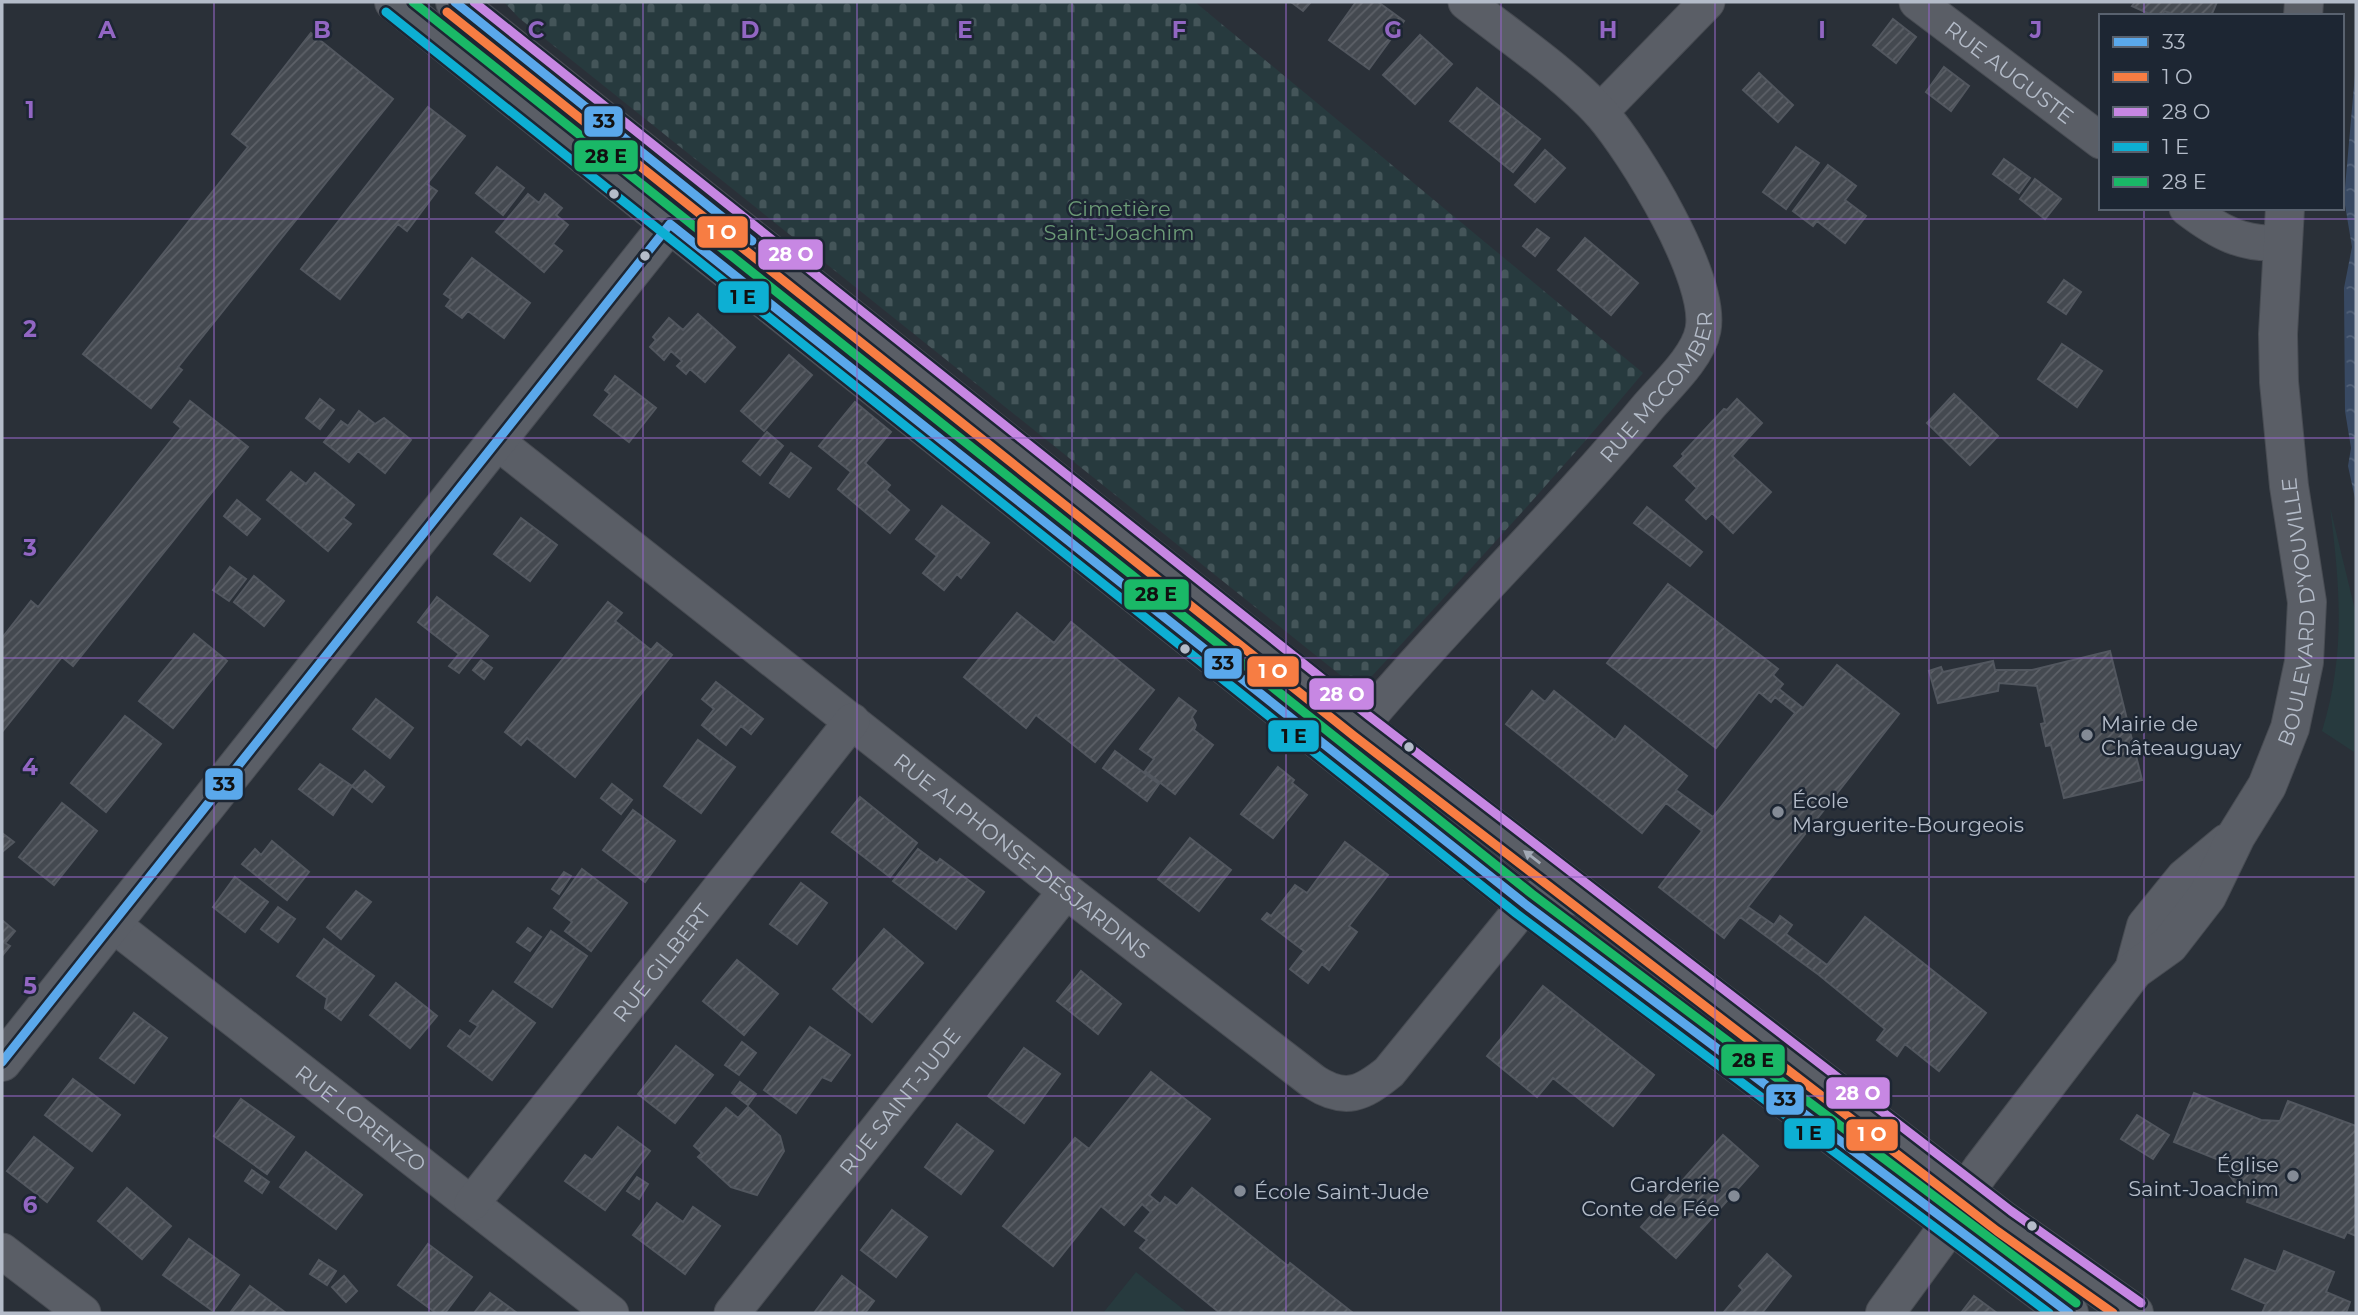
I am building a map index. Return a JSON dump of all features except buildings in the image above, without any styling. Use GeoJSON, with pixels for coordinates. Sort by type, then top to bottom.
{"type":"FeatureCollection","features":[{"type":"Feature","properties":{"kind":"street"},"geometry":{"type":"LineString","coordinates":[[394,2],[1525,904],[1950,1208],[2134,1313]]}},
{"type":"Feature","properties":{"kind":"street"},"geometry":{"type":"LineString","coordinates":[[455,2],[1361,726],[1586,899],[1950,1208],[2069,1313]]}},
{"type":"Feature","properties":{"kind":"street","name":"RUE MCCOMBER"},"geometry":{"type":"LineString","coordinates":[[1361,726],[1617,444],[1699,344],[1705,318],[1703,300],[1688,256],[1624,145],[1600,112],[1466,2]]}},
{"type":"Feature","properties":{"kind":"street"},"geometry":{"type":"LineString","coordinates":[[1600,112],[1707,2]]}},
{"type":"Feature","properties":{"kind":"street","name":"RUE AUGUSTE"},"geometry":{"type":"LineString","coordinates":[[1917,2],[2099,139]]}},
{"type":"Feature","properties":{"kind":"street"},"geometry":{"type":"LineString","coordinates":[[2,1062],[693,194]]}},
{"type":"Feature","properties":{"kind":"street"},"geometry":{"type":"LineString","coordinates":[[2190,210],[2210,226],[2235,239],[2268,244],[2284,225]]}},
{"type":"Feature","properties":{"kind":"street","name":"BOULEVARD D'YOUVILLE"},"geometry":{"type":"LineString","coordinates":[[1950,1208],[2134,970],[2146,926],[2185,878],[2236,836],[2267,786],[2290,728],[2302,673],[2307,632],[2305,580],[2281,426],[2278,334],[2284,225]]}},
{"type":"Feature","properties":{"kind":"street","name":"RUE ALPHONSE-DESJARDINS"},"geometry":{"type":"LineString","coordinates":[[496,441],[1066,891],[1314,1082],[1334,1093],[1360,1092],[1389,1072],[1525,904]]}},
{"type":"Feature","properties":{"kind":"street","name":"RUE GILBERT"},"geometry":{"type":"LineString","coordinates":[[472,1203],[852,721]]}},
{"type":"Feature","properties":{"kind":"street","name":"RUE SAINT-JUDE"},"geometry":{"type":"LineString","coordinates":[[732,1313],[1066,891]]}},
{"type":"Feature","properties":{"kind":"street"},"geometry":{"type":"LineString","coordinates":[[1525,904],[1533,897],[1546,894],[1586,899]]}},
{"type":"Feature","properties":{"kind":"street","name":"RUE LORENZO"},"geometry":{"type":"LineString","coordinates":[[111,923],[611,1313]]}},
{"type":"Feature","properties":{"kind":"street"},"geometry":{"type":"LineString","coordinates":[[1858,1313],[1917,1228],[1950,1208]]}},
{"type":"Feature","properties":{"kind":"street"},"geometry":{"type":"LineString","coordinates":[[1885,1313],[1950,1208]]}},
{"type":"Feature","properties":{"kind":"street"},"geometry":{"type":"LineString","coordinates":[[2,1251],[83,1313]]}},
{"type":"Feature","properties":{"kind":"green space","name":"Cimetière Saint-Joachim"},"geometry":{"type":"Polygon","coordinates":[[[504,2],[1195,2],[1643,373],[1538,494],[1359,690],[519,18],[504,2]]]}},
{"type":"Feature","properties":{"kind":"green space"},"geometry":{"type":"Polygon","coordinates":[[[2330,507],[2356,614],[2354,752],[2322,731],[2335,674],[2339,620],[2330,507]]]}},
{"type":"Feature","properties":{"kind":"green space"},"geometry":{"type":"Polygon","coordinates":[[[1136,1272],[1188,1313],[1103,1313],[1136,1272]]]}},
{"type":"Feature","properties":{"kind":"water"},"geometry":{"type":"Polygon","coordinates":[[[2356,63],[2356,503],[2348,466],[2351,448],[2345,411],[2344,288],[2352,247],[2344,199],[2356,63]]]}},
{"type":"Feature","properties":{"kind":"transit line"},"geometry":{"type":"LineString","coordinates":[[413,2],[1532,894],[2076,1303]]}},
{"type":"Feature","properties":{"kind":"transit line","name":"33"},"geometry":{"type":"LineString","coordinates":[[455,2],[752,241]]}},
{"type":"Feature","properties":{"kind":"transit line"},"geometry":{"type":"LineString","coordinates":[[474,2],[1369,716],[2011,1211],[2141,1303]]}},
{"type":"Feature","properties":{"kind":"transit line"},"geometry":{"type":"LineString","coordinates":[[386,12],[1517,914],[2049,1313]]}},
{"type":"Feature","properties":{"kind":"transit line"},"geometry":{"type":"LineString","coordinates":[[447,12],[1354,736],[1997,1231],[2113,1313]]}},
{"type":"Feature","properties":{"kind":"transit line","name":"33"},"geometry":{"type":"LineString","coordinates":[[2,1062],[670,224],[1525,904],[2069,1313]]}},
{"type":"Feature","properties":{"kind":"place","name":"Mairie de Châteauguay"},"geometry":{"type":"Point","coordinates":[2087,735]}},
{"type":"Feature","properties":{"kind":"place","name":"École Marguerite-Bourgeois"},"geometry":{"type":"Point","coordinates":[1778,812]}},
{"type":"Feature","properties":{"kind":"place","name":"Église Saint-Joachim"},"geometry":{"type":"Point","coordinates":[2293,1176]}},
{"type":"Feature","properties":{"kind":"place","name":"École Saint-Jude"},"geometry":{"type":"Point","coordinates":[1240,1191]}},
{"type":"Feature","properties":{"kind":"place","name":"Garderie Conte de Fée"},"geometry":{"type":"Point","coordinates":[1734,1196]}}]}
